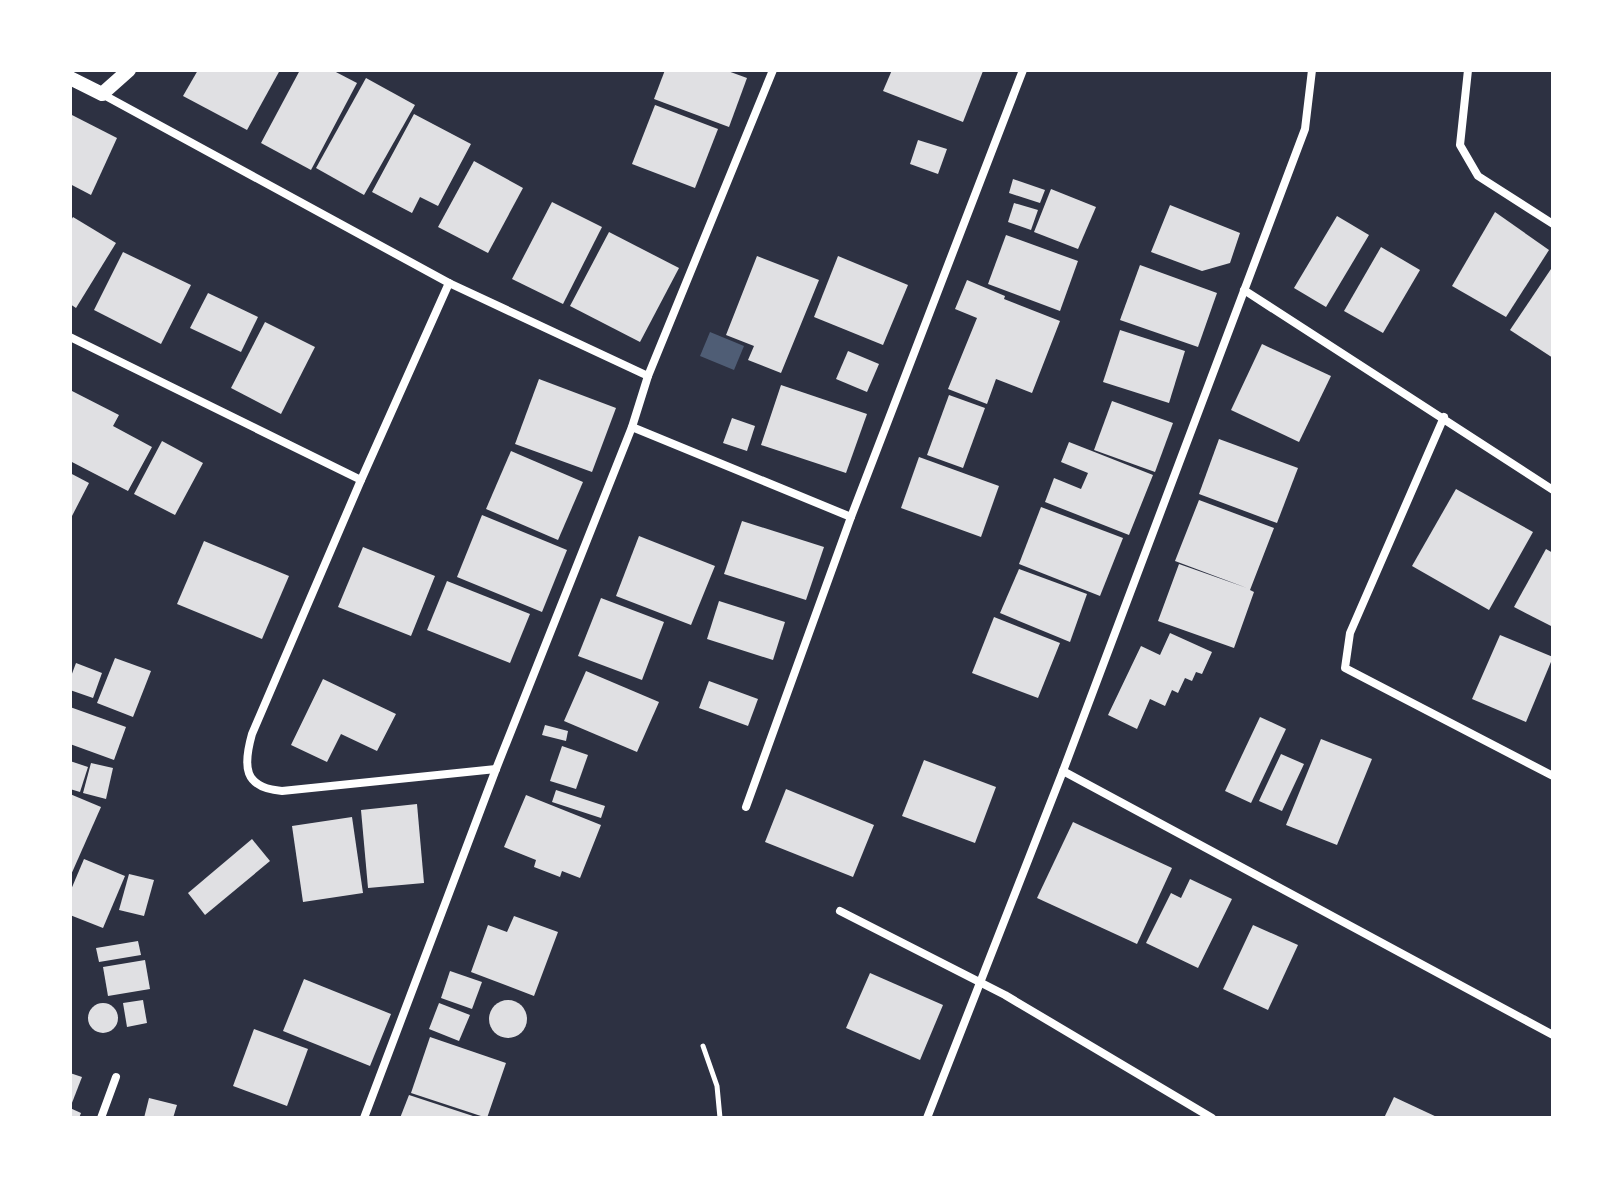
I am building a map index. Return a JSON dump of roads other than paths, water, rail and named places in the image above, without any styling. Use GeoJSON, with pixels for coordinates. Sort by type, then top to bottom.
{"type":"FeatureCollection","features":[{"type":"Feature","properties":{"kind":"street"},"geometry":{"type":"LineString","coordinates":[[102,94],[129,70]]}},
{"type":"Feature","properties":{"kind":"street"},"geometry":{"type":"LineString","coordinates":[[364,1118],[496,769],[632,427],[648,376],[773,70]]}},
{"type":"Feature","properties":{"kind":"street"},"geometry":{"type":"LineString","coordinates":[[746,807],[851,517],[1023,70]]}},
{"type":"Feature","properties":{"kind":"street"},"geometry":{"type":"LineString","coordinates":[[927,1118],[1063,771],[1305,129],[1312,70]]}},
{"type":"Feature","properties":{"kind":"street"},"geometry":{"type":"LineString","coordinates":[[1468,70],[1460,145],[1478,176],[1553,224]]}},
{"type":"Feature","properties":{"kind":"street"},"geometry":{"type":"LineString","coordinates":[[70,78],[449,283],[648,376]]}},
{"type":"Feature","properties":{"kind":"street"},"geometry":{"type":"LineString","coordinates":[[449,283],[252,734],[246,754],[247,772],[267,790],[282,791],[496,769]]}},
{"type":"Feature","properties":{"kind":"street"},"geometry":{"type":"LineString","coordinates":[[1244,290],[1553,490]]}},
{"type":"Feature","properties":{"kind":"street"},"geometry":{"type":"LineString","coordinates":[[70,337],[361,480]]}},
{"type":"Feature","properties":{"kind":"street"},"geometry":{"type":"LineString","coordinates":[[1444,417],[1350,633],[1345,668],[1553,776]]}},
{"type":"Feature","properties":{"kind":"street"},"geometry":{"type":"LineString","coordinates":[[632,427],[851,517]]}},
{"type":"Feature","properties":{"kind":"street"},"geometry":{"type":"LineString","coordinates":[[1063,771],[1553,1035]]}},
{"type":"Feature","properties":{"kind":"street"},"geometry":{"type":"LineString","coordinates":[[840,911],[980,981],[1212,1118]]}},
{"type":"Feature","properties":{"kind":"street"},"geometry":{"type":"LineString","coordinates":[[101,1118],[116,1077]]}},
{"type":"Feature","properties":{"kind":"water"},"geometry":{"type":"Polygon","coordinates":[[[710,332],[744,346],[734,370],[700,356],[710,332]]]}}]}
